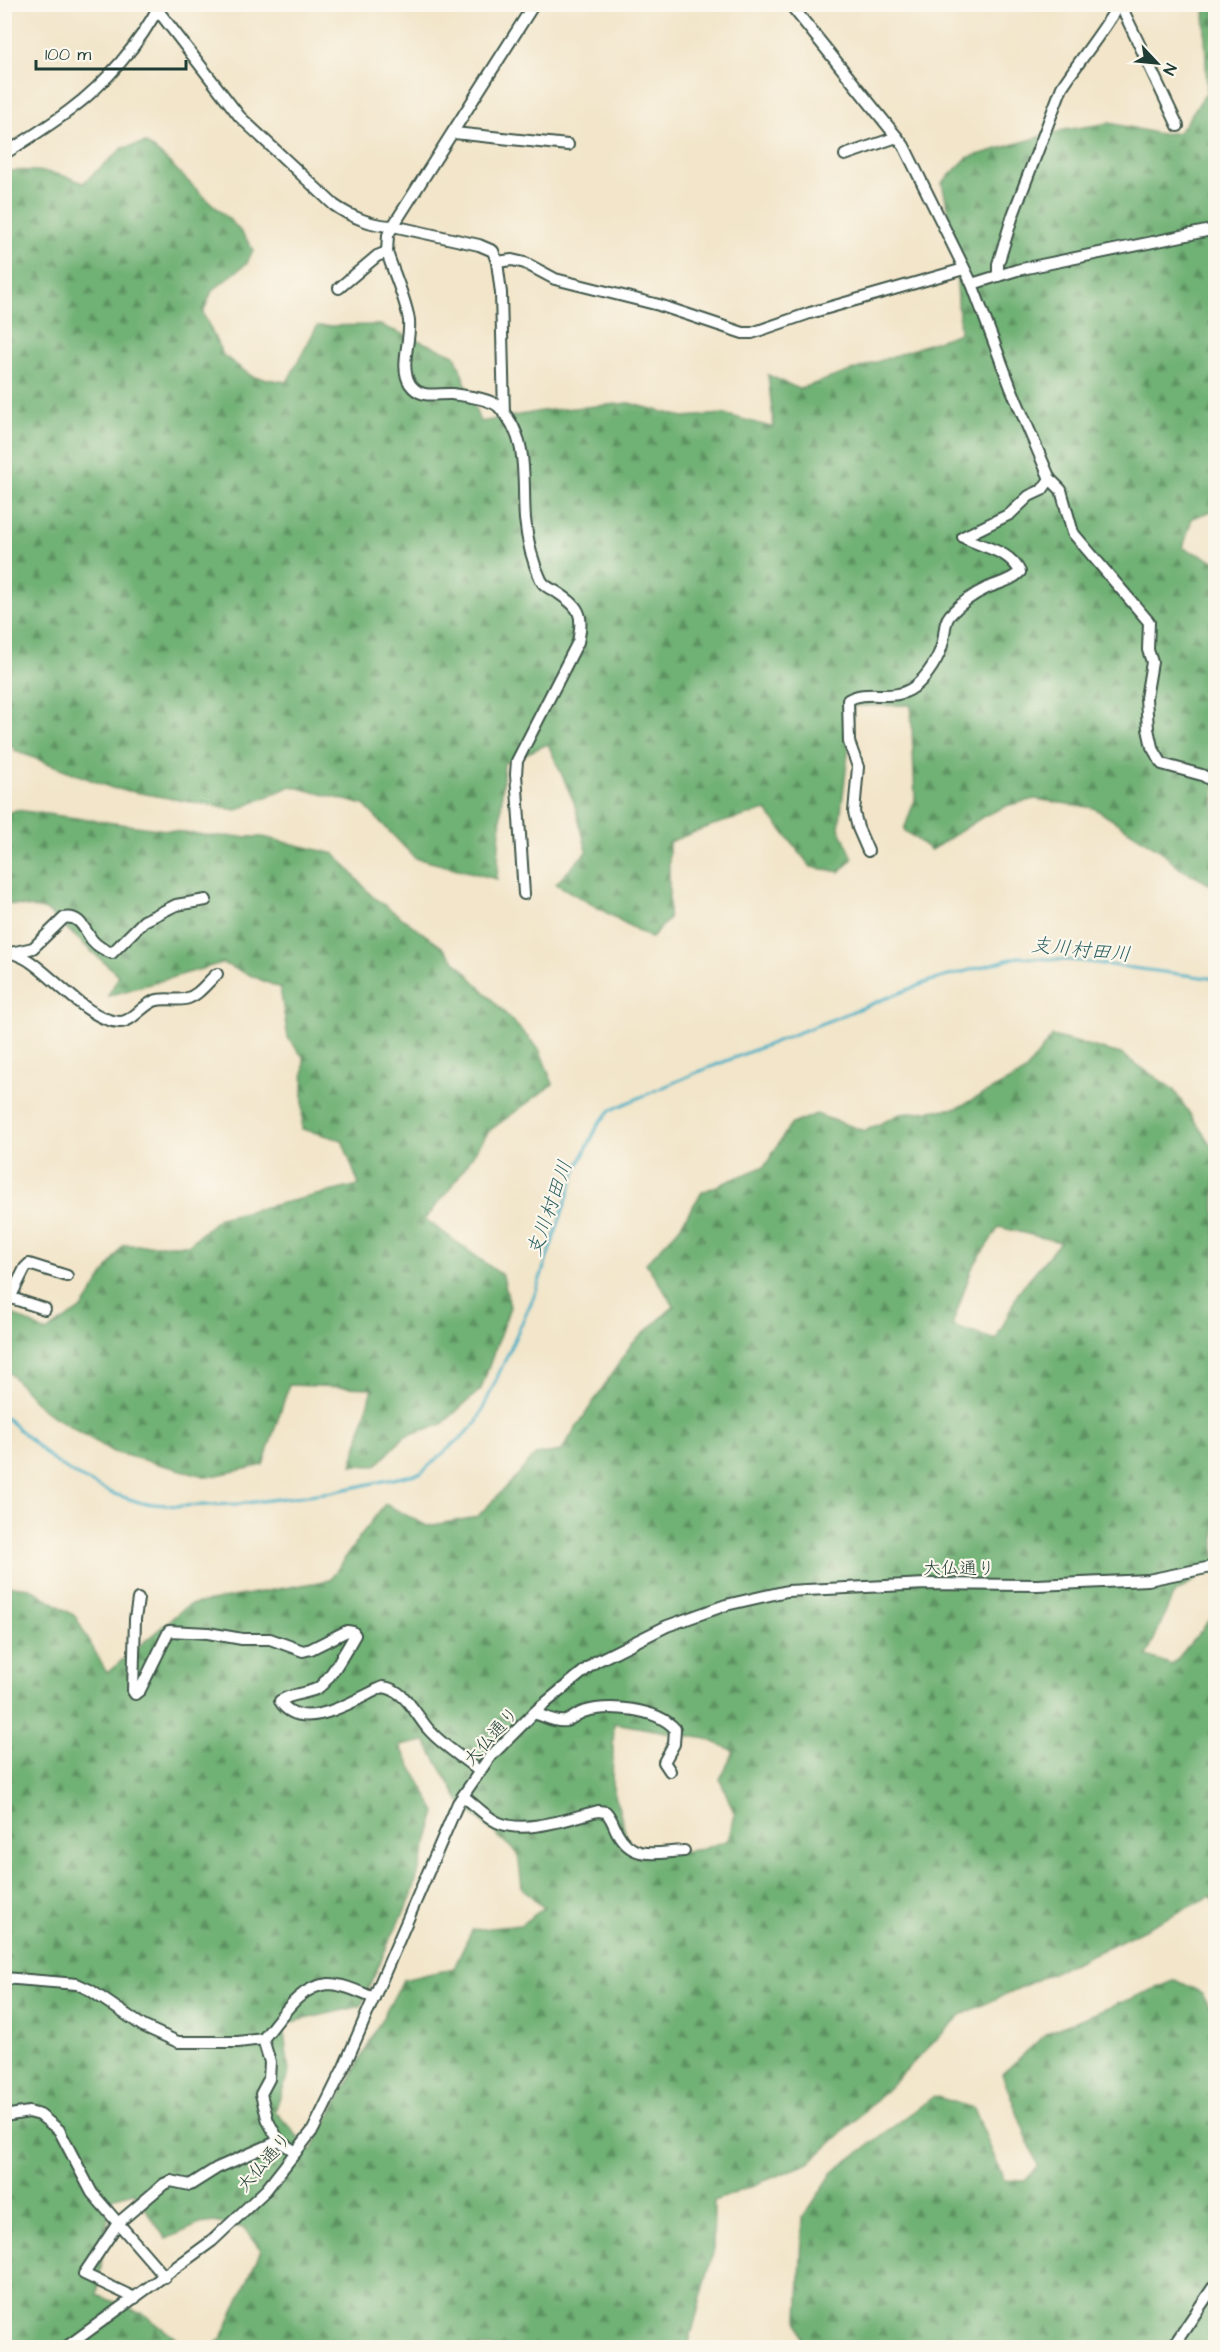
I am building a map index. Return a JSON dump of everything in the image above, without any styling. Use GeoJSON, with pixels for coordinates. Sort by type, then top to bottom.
{"type":"FeatureCollection","features":[{"type":"Feature","properties":{"kind":"street"},"geometry":{"type":"LineString","coordinates":[[524,894],[517,761],[568,665],[578,642],[582,624],[579,611],[572,602],[544,585],[534,565],[525,520],[523,449],[519,435],[499,406],[491,402],[449,394],[425,394],[414,389],[408,381],[406,366],[409,321],[387,252],[388,235],[393,226],[534,4]]}},
{"type":"Feature","properties":{"kind":"street"},"geometry":{"type":"LineString","coordinates":[[790,4],[904,146],[972,284],[1011,388],[1050,479],[1061,490],[1073,533],[1149,622],[1151,673],[1146,698],[1152,747],[1162,764],[1202,775],[1215,783]]}},
{"type":"Feature","properties":{"kind":"street"},"geometry":{"type":"LineString","coordinates":[[1120,4],[1178,126]]}},
{"type":"Feature","properties":{"kind":"street"},"geometry":{"type":"LineString","coordinates":[[999,276],[998,264],[1013,214],[1062,87],[1074,68],[1096,42],[1120,4]]}},
{"type":"Feature","properties":{"kind":"street"},"geometry":{"type":"LineString","coordinates":[[4,154],[71,110],[104,80],[133,45],[157,6],[240,117],[334,205],[380,226],[393,226],[479,245],[493,251],[497,262],[501,293],[504,414]]}},
{"type":"Feature","properties":{"kind":"street"},"geometry":{"type":"LineString","coordinates":[[454,133],[568,145]]}},
{"type":"Feature","properties":{"kind":"street"},"geometry":{"type":"LineString","coordinates":[[845,154],[897,137]]}},
{"type":"Feature","properties":{"kind":"street"},"geometry":{"type":"LineString","coordinates":[[972,284],[1075,258],[1215,229]]}},
{"type":"Feature","properties":{"kind":"street"},"geometry":{"type":"LineString","coordinates":[[339,288],[377,256],[387,252]]}},
{"type":"Feature","properties":{"kind":"street"},"geometry":{"type":"LineString","coordinates":[[497,262],[512,260],[525,263],[555,279],[659,305],[743,333],[752,333],[810,313],[964,268]]}},
{"type":"Feature","properties":{"kind":"street"},"geometry":{"type":"LineString","coordinates":[[868,851],[854,812],[858,767],[849,742],[848,700],[855,696],[897,696],[916,686],[934,664],[943,643],[946,620],[965,602],[986,588],[1007,581],[1020,572],[1007,557],[989,546],[973,543],[963,537],[1010,514],[1029,496],[1042,490],[1050,479]]}},
{"type":"Feature","properties":{"kind":"street"},"geometry":{"type":"LineString","coordinates":[[8,952],[33,948],[64,918],[70,917],[81,922],[93,941],[112,953],[144,921],[176,905],[206,900]]}},
{"type":"Feature","properties":{"kind":"street"},"geometry":{"type":"LineString","coordinates":[[8,952],[27,959],[60,988],[105,1020],[120,1022],[127,1021],[144,1005],[158,999],[186,999],[200,992],[217,974]]}},
{"type":"Feature","properties":{"kind":"street"},"geometry":{"type":"LineString","coordinates":[[45,1309],[7,1297],[29,1264],[67,1276]]}},
{"type":"Feature","properties":{"kind":"street","name":"大仏通り"},"geometry":{"type":"LineString","coordinates":[[65,2348],[212,2241],[266,2190],[296,2152],[313,2130],[344,2067],[458,1803],[489,1758],[534,1713],[596,1662],[643,1637],[726,1605],[777,1594],[926,1584],[1037,1585],[1148,1580],[1215,1566]]}},
{"type":"Feature","properties":{"kind":"street"},"geometry":{"type":"LineString","coordinates":[[138,1599],[135,1619],[133,1691],[135,1694],[140,1690],[169,1631],[208,1633],[242,1640],[270,1639],[303,1651],[312,1649],[347,1631],[353,1632],[355,1635],[326,1681],[318,1688],[286,1697],[280,1701],[284,1707],[304,1714],[326,1713],[383,1687],[389,1687],[404,1697],[430,1731],[480,1772]]}},
{"type":"Feature","properties":{"kind":"street"},"geometry":{"type":"LineString","coordinates":[[534,1713],[558,1721],[612,1706],[663,1718],[675,1729],[674,1744],[664,1762],[670,1771]]}},
{"type":"Feature","properties":{"kind":"street"},"geometry":{"type":"LineString","coordinates":[[463,1796],[497,1822],[518,1827],[533,1826],[598,1811],[606,1812],[613,1820],[616,1832],[638,1853],[684,1851]]}},
{"type":"Feature","properties":{"kind":"street"},"geometry":{"type":"LineString","coordinates":[[4,1978],[77,1984],[90,1990],[143,2026],[178,2042],[238,2042],[263,2039],[299,1996],[313,1987],[331,1984],[374,1998]]}},
{"type":"Feature","properties":{"kind":"street"},"geometry":{"type":"LineString","coordinates":[[263,2039],[270,2062],[269,2079],[261,2094],[268,2121],[279,2141],[296,2152]]}},
{"type":"Feature","properties":{"kind":"street"},"geometry":{"type":"LineString","coordinates":[[4,2116],[29,2112],[40,2115],[52,2123],[59,2130],[92,2193],[165,2277]]}},
{"type":"Feature","properties":{"kind":"street"},"geometry":{"type":"LineString","coordinates":[[135,2298],[84,2274],[118,2223],[164,2184],[171,2181],[190,2185],[217,2168],[279,2141]]}},
{"type":"Feature","properties":{"kind":"street"},"geometry":{"type":"LineString","coordinates":[[1172,2348],[1215,2283]]}},
{"type":"Feature","properties":{"kind":"green space"},"geometry":{"type":"Polygon","coordinates":[[[1204,5],[1215,5],[1215,510],[1192,518],[1183,548],[1215,561],[1215,887],[1179,868],[1164,853],[1094,808],[1035,799],[1009,805],[984,816],[931,850],[904,830],[915,799],[911,705],[854,706],[839,828],[853,858],[840,872],[811,867],[766,810],[713,825],[669,842],[669,919],[651,938],[556,884],[587,851],[574,802],[548,744],[504,763],[497,879],[415,858],[364,805],[291,786],[237,810],[112,788],[16,751],[5,740],[5,171],[45,172],[83,183],[123,148],[145,143],[159,153],[233,223],[253,250],[247,263],[212,291],[203,313],[223,355],[253,377],[287,382],[317,326],[380,325],[455,355],[480,422],[542,411],[629,403],[683,417],[724,414],[774,428],[768,375],[799,389],[960,333],[954,237],[942,183],[967,158],[1064,130],[1110,123],[1160,134],[1179,132],[1207,92],[1204,5]]]}},
{"type":"Feature","properties":{"kind":"green space"},"geometry":{"type":"Polygon","coordinates":[[[16,810],[211,836],[263,837],[335,854],[372,896],[442,947],[539,1049],[553,1084],[489,1131],[451,1188],[425,1219],[503,1276],[510,1307],[481,1389],[442,1424],[405,1436],[376,1466],[352,1465],[372,1388],[289,1385],[263,1465],[208,1477],[113,1452],[43,1410],[5,1368],[5,1310],[46,1332],[83,1307],[123,1245],[188,1245],[219,1218],[359,1185],[342,1140],[302,1129],[304,1058],[288,1038],[280,988],[222,963],[108,996],[119,976],[46,910],[5,903],[5,814],[16,810]]]}},
{"type":"Feature","properties":{"kind":"green space"},"geometry":{"type":"Polygon","coordinates":[[[1052,1036],[1121,1054],[1173,1089],[1215,1151],[1215,1566],[1173,1595],[1147,1656],[1172,1665],[1214,1615],[1215,1902],[1211,1896],[961,2015],[859,2117],[809,2163],[714,2201],[713,2253],[688,2347],[211,2347],[222,2338],[261,2250],[244,2228],[214,2222],[200,2224],[166,2239],[134,2192],[111,2198],[97,2295],[142,2313],[187,2347],[5,2347],[4,1585],[30,1588],[75,1616],[107,1673],[188,1605],[330,1580],[385,1504],[427,1526],[477,1517],[535,1455],[561,1451],[631,1345],[674,1306],[646,1263],[677,1231],[702,1192],[765,1166],[790,1125],[816,1114],[865,1131],[900,1114],[957,1108],[1024,1073],[1052,1036]],[[999,1227],[972,1268],[952,1326],[996,1340],[1019,1291],[1060,1242],[999,1227]],[[614,1723],[612,1784],[632,1857],[703,1849],[728,1840],[735,1815],[720,1779],[734,1751],[707,1739],[614,1723]],[[425,1741],[400,1746],[436,1812],[411,1898],[361,2006],[283,2024],[289,2072],[275,2111],[311,2151],[403,1980],[454,1968],[472,1930],[520,1925],[544,1908],[522,1888],[518,1854],[460,1802],[425,1741]]]}},
{"type":"Feature","properties":{"kind":"green space"},"geometry":{"type":"Polygon","coordinates":[[[1176,1980],[1202,1993],[1215,2017],[1215,2347],[804,2347],[798,2319],[803,2218],[833,2172],[934,2096],[974,2108],[1004,2180],[1025,2181],[1038,2166],[1002,2074],[1047,2033],[1176,1980]]]}},
{"type":"Feature","properties":{"kind":"waterway","name":"支川村田川"},"geometry":{"type":"LineString","coordinates":[[4,1416],[54,1461],[111,1493],[142,1503],[178,1506],[239,1504],[332,1492],[421,1473],[476,1424],[535,1294],[577,1168],[599,1123],[611,1110],[698,1072],[930,981],[1018,957],[1080,961],[1216,979]]}}]}
